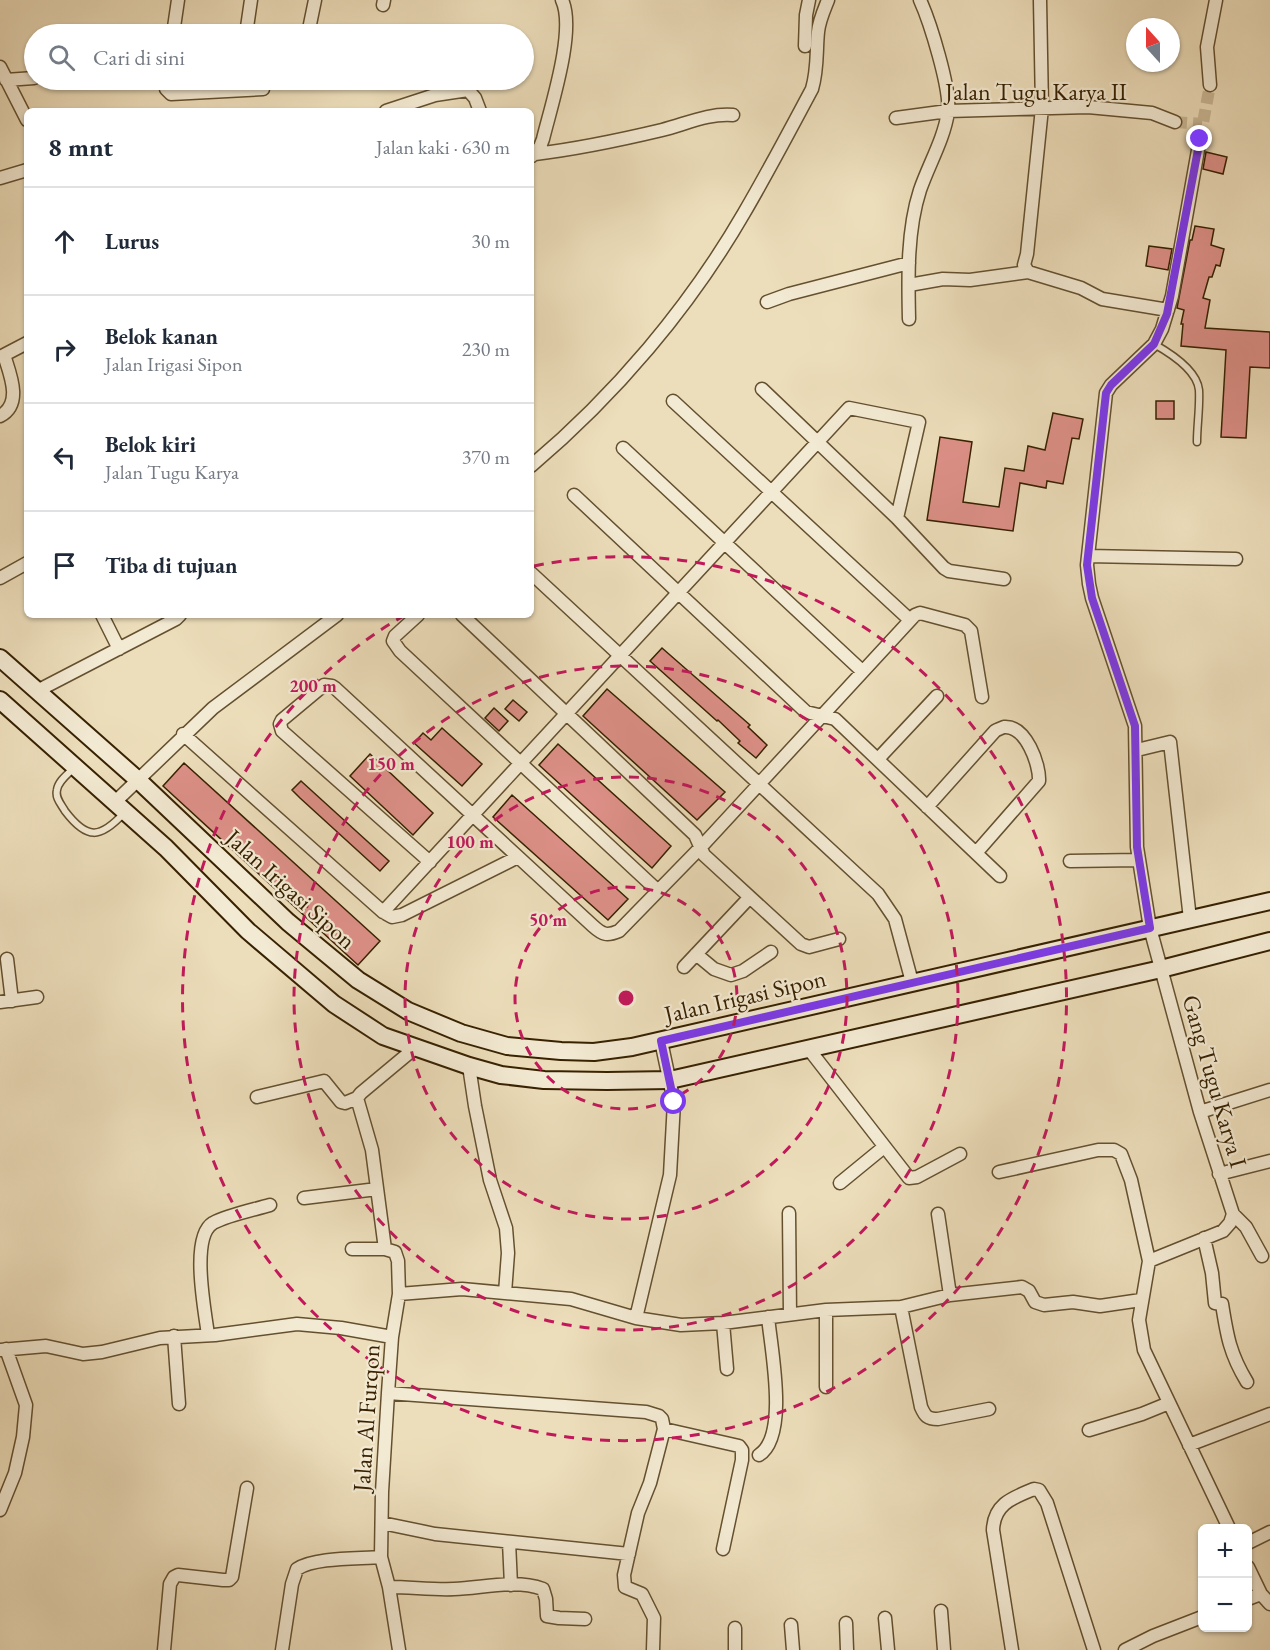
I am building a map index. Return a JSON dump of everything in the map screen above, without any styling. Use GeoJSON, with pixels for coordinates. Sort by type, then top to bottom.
{"type":"FeatureCollection","features":[{"type":"Feature","properties":{"kind":"street"},"geometry":{"type":"LineString","coordinates":[[174,24],[178,0]]}},
{"type":"Feature","properties":{"kind":"street"},"geometry":{"type":"LineString","coordinates":[[247,24],[251,0]]}},
{"type":"Feature","properties":{"kind":"street"},"geometry":{"type":"LineString","coordinates":[[310,24],[315,0]]}},
{"type":"Feature","properties":{"kind":"street"},"geometry":{"type":"LineString","coordinates":[[534,153],[543,139],[566,36],[567,20],[562,0]]}},
{"type":"Feature","properties":{"kind":"street"},"geometry":{"type":"LineString","coordinates":[[805,46],[809,0]]}},
{"type":"Feature","properties":{"kind":"street"},"geometry":{"type":"LineString","coordinates":[[534,462],[587,415],[651,344],[691,294],[743,214],[812,89],[817,74],[818,32],[828,0]]}},
{"type":"Feature","properties":{"kind":"street"},"geometry":{"type":"LineString","coordinates":[[909,319],[911,238],[920,192],[936,152],[948,111],[942,69],[920,0]]}},
{"type":"Feature","properties":{"kind":"street"},"geometry":{"type":"LineString","coordinates":[[1028,272],[1024,265],[1028,254],[1042,108],[1040,0]]}},
{"type":"Feature","properties":{"kind":"street"},"geometry":{"type":"LineString","coordinates":[[1210,85],[1207,47],[1216,0]]}},
{"type":"Feature","properties":{"kind":"street"},"geometry":{"type":"LineString","coordinates":[[0,67],[24,114]]}},
{"type":"Feature","properties":{"kind":"street"},"geometry":{"type":"LineString","coordinates":[[6,80],[24,79]]}},
{"type":"Feature","properties":{"kind":"street"},"geometry":{"type":"LineString","coordinates":[[167,90],[171,94],[201,90]]}},
{"type":"Feature","properties":{"kind":"street"},"geometry":{"type":"LineString","coordinates":[[403,108],[435,95],[468,90],[475,98],[479,108]]}},
{"type":"Feature","properties":{"kind":"street","name":"Jalan Tugu Karya II"},"geometry":{"type":"LineString","coordinates":[[896,118],[948,111],[1088,107],[1152,113],[1175,122]]}},
{"type":"Feature","properties":{"kind":"street"},"geometry":{"type":"LineString","coordinates":[[534,155],[632,137],[712,115],[733,115]]}},
{"type":"Feature","properties":{"kind":"street"},"geometry":{"type":"LineString","coordinates":[[1154,344],[1168,310],[1200,139]]}},
{"type":"Feature","properties":{"kind":"street"},"geometry":{"type":"LineString","coordinates":[[0,178],[24,171]]}},
{"type":"Feature","properties":{"kind":"street"},"geometry":{"type":"LineString","coordinates":[[767,302],[789,294],[909,263]]}},
{"type":"Feature","properties":{"kind":"street"},"geometry":{"type":"LineString","coordinates":[[909,285],[943,279],[969,280],[1028,272],[1081,288],[1102,299],[1168,310]]}},
{"type":"Feature","properties":{"kind":"street"},"geometry":{"type":"LineString","coordinates":[[0,416],[7,412],[14,392],[2,349],[24,344]]}},
{"type":"Feature","properties":{"kind":"street","name":"Gang Tugu Karya I"},"geometry":{"type":"LineString","coordinates":[[1154,344],[1111,385],[1106,393],[1087,565],[1092,598],[1135,726],[1138,860],[1151,931],[1219,1174],[1233,1214],[1246,1227],[1262,1256]]}},
{"type":"Feature","properties":{"kind":"street"},"geometry":{"type":"LineString","coordinates":[[762,389],[897,518],[944,568],[949,571],[1004,579]]}},
{"type":"Feature","properties":{"kind":"street"},"geometry":{"type":"LineString","coordinates":[[673,401],[910,620]]}},
{"type":"Feature","properties":{"kind":"street"},"geometry":{"type":"LineString","coordinates":[[383,912],[849,408],[919,422],[897,518]]}},
{"type":"Feature","properties":{"kind":"street"},"geometry":{"type":"LineString","coordinates":[[623,448],[862,671]]}},
{"type":"Feature","properties":{"kind":"street"},"geometry":{"type":"LineString","coordinates":[[574,495],[806,712],[835,719],[1000,876]]}},
{"type":"Feature","properties":{"kind":"street"},"geometry":{"type":"LineString","coordinates":[[1088,556],[1236,559]]}},
{"type":"Feature","properties":{"kind":"street"},"geometry":{"type":"LineString","coordinates":[[2,572],[24,564]]}},
{"type":"Feature","properties":{"kind":"street"},"geometry":{"type":"LineString","coordinates":[[534,576],[878,894],[889,908],[900,932],[912,982]]}},
{"type":"Feature","properties":{"kind":"street"},"geometry":{"type":"LineString","coordinates":[[430,862],[282,731],[280,724],[282,720],[321,687],[332,686],[605,935],[619,931],[760,784],[910,620],[920,613],[965,625],[971,631],[982,697]]}},
{"type":"Feature","properties":{"kind":"street"},"geometry":{"type":"LineString","coordinates":[[104,618],[119,649]]}},
{"type":"Feature","properties":{"kind":"street"},"geometry":{"type":"LineString","coordinates":[[37,691],[177,618]]}},
{"type":"Feature","properties":{"kind":"street"},"geometry":{"type":"LineString","coordinates":[[120,804],[136,782],[183,734],[213,708],[334,618]]}},
{"type":"Feature","properties":{"kind":"street"},"geometry":{"type":"LineString","coordinates":[[415,618],[395,636],[393,641],[395,645],[658,891]]}},
{"type":"Feature","properties":{"kind":"street"},"geometry":{"type":"LineString","coordinates":[[465,618],[695,835],[704,855],[805,947],[839,939]]}},
{"type":"Feature","properties":{"kind":"street","name":"Jalan Irigasi Sipon"},"geometry":{"type":"LineString","coordinates":[[0,658],[288,922],[358,980],[408,1011],[461,1033],[507,1048],[594,1052],[661,1043],[912,982],[1151,931],[1190,919],[1270,901]]}},
{"type":"Feature","properties":{"kind":"street"},"geometry":{"type":"LineString","coordinates":[[878,759],[938,696]]}},
{"type":"Feature","properties":{"kind":"street"},"geometry":{"type":"LineString","coordinates":[[0,700],[75,768],[120,804],[248,931],[334,1004],[383,1036],[469,1066],[502,1073],[544,1080],[607,1081],[670,1078],[1270,941]]}},
{"type":"Feature","properties":{"kind":"street"},"geometry":{"type":"LineString","coordinates":[[927,807],[995,731],[1004,727],[1013,729],[1022,736],[1037,761],[1040,770],[1039,782],[976,853]]}},
{"type":"Feature","properties":{"kind":"street"},"geometry":{"type":"LineString","coordinates":[[183,734],[383,912],[392,917],[402,915],[518,857]]}},
{"type":"Feature","properties":{"kind":"street"},"geometry":{"type":"LineString","coordinates":[[1137,750],[1170,742],[1190,919]]}},
{"type":"Feature","properties":{"kind":"street"},"geometry":{"type":"LineString","coordinates":[[1070,861],[1138,860]]}},
{"type":"Feature","properties":{"kind":"street"},"geometry":{"type":"LineString","coordinates":[[684,967],[749,898]]}},
{"type":"Feature","properties":{"kind":"street"},"geometry":{"type":"LineString","coordinates":[[696,954],[714,969],[731,975],[743,971],[771,952]]}},
{"type":"Feature","properties":{"kind":"street"},"geometry":{"type":"LineString","coordinates":[[6,959],[6,1002],[37,997]]}},
{"type":"Feature","properties":{"kind":"street"},"geometry":{"type":"LineString","coordinates":[[636,1318],[670,1175],[674,1116],[670,1078],[661,1043]]}},
{"type":"Feature","properties":{"kind":"street"},"geometry":{"type":"LineString","coordinates":[[256,1097],[324,1081],[341,1102],[345,1103],[357,1098],[415,1048]]}},
{"type":"Feature","properties":{"kind":"street"},"geometry":{"type":"LineString","coordinates":[[502,1073],[507,1048]]}},
{"type":"Feature","properties":{"kind":"street"},"geometry":{"type":"LineString","coordinates":[[808,1048],[909,1178],[917,1177],[960,1154]]}},
{"type":"Feature","properties":{"kind":"street"},"geometry":{"type":"LineString","coordinates":[[469,1066],[490,1180],[506,1228],[508,1253],[505,1293]]}},
{"type":"Feature","properties":{"kind":"street"},"geometry":{"type":"LineString","coordinates":[[1200,1112],[1270,1089]]}},
{"type":"Feature","properties":{"kind":"street"},"geometry":{"type":"LineString","coordinates":[[352,1249],[385,1248],[372,1150],[357,1098]]}},
{"type":"Feature","properties":{"kind":"street"},"geometry":{"type":"LineString","coordinates":[[840,1183],[884,1147]]}},
{"type":"Feature","properties":{"kind":"street"},"geometry":{"type":"LineString","coordinates":[[999,1172],[1098,1150],[1114,1150],[1121,1154],[1131,1180],[1149,1261],[1139,1320],[1144,1350],[1227,1524]]}},
{"type":"Feature","properties":{"kind":"street"},"geometry":{"type":"LineString","coordinates":[[1219,1174],[1270,1161]]}},
{"type":"Feature","properties":{"kind":"street"},"geometry":{"type":"LineString","coordinates":[[304,1198],[377,1189]]}},
{"type":"Feature","properties":{"kind":"street"},"geometry":{"type":"LineString","coordinates":[[208,1335],[200,1248],[205,1230],[212,1223],[270,1205]]}},
{"type":"Feature","properties":{"kind":"street"},"geometry":{"type":"LineString","coordinates":[[789,1213],[790,1314]]}},
{"type":"Feature","properties":{"kind":"street"},"geometry":{"type":"LineString","coordinates":[[938,1214],[950,1295]]}},
{"type":"Feature","properties":{"kind":"street"},"geometry":{"type":"LineString","coordinates":[[1149,1261],[1223,1231],[1230,1223],[1233,1214]]}},
{"type":"Feature","properties":{"kind":"street"},"geometry":{"type":"LineString","coordinates":[[1204,1238],[1212,1272],[1215,1303],[1222,1304],[1234,1361],[1246,1382]]}},
{"type":"Feature","properties":{"kind":"street","name":"Jalan Al Furqon"},"geometry":{"type":"LineString","coordinates":[[385,1248],[395,1252],[398,1256],[399,1294],[392,1337],[388,1393],[381,1557],[389,1587],[399,1650]]}},
{"type":"Feature","properties":{"kind":"street"},"geometry":{"type":"LineString","coordinates":[[399,1294],[462,1289],[571,1299],[636,1318],[681,1325],[723,1323],[826,1310],[901,1307],[950,1295],[1022,1287],[1029,1291],[1035,1302],[1044,1305],[1072,1302],[1100,1306],[1141,1300]]}},
{"type":"Feature","properties":{"kind":"street"},"geometry":{"type":"LineString","coordinates":[[901,1307],[921,1407],[925,1416],[938,1419],[989,1409]]}},
{"type":"Feature","properties":{"kind":"street"},"geometry":{"type":"LineString","coordinates":[[826,1310],[826,1387]]}},
{"type":"Feature","properties":{"kind":"street"},"geometry":{"type":"LineString","coordinates":[[759,1455],[765,1452],[774,1436],[777,1404],[768,1317]]}},
{"type":"Feature","properties":{"kind":"street"},"geometry":{"type":"LineString","coordinates":[[723,1323],[727,1369]]}},
{"type":"Feature","properties":{"kind":"street"},"geometry":{"type":"LineString","coordinates":[[0,1510],[15,1473],[26,1405],[3,1349],[45,1346],[83,1354],[174,1336],[208,1335],[297,1324],[341,1328],[392,1337]]}},
{"type":"Feature","properties":{"kind":"street"},"geometry":{"type":"LineString","coordinates":[[174,1336],[179,1404]]}},
{"type":"Feature","properties":{"kind":"street"},"geometry":{"type":"LineString","coordinates":[[388,1393],[646,1412],[662,1419],[664,1429],[650,1483],[638,1513],[624,1575],[625,1587],[642,1594],[654,1618],[653,1650]]}},
{"type":"Feature","properties":{"kind":"street"},"geometry":{"type":"LineString","coordinates":[[1089,1430],[1142,1414],[1168,1403]]}},
{"type":"Feature","properties":{"kind":"street"},"geometry":{"type":"LineString","coordinates":[[1189,1445],[1270,1414]]}},
{"type":"Feature","properties":{"kind":"street"},"geometry":{"type":"LineString","coordinates":[[664,1429],[739,1446],[742,1450],[742,1460],[723,1549]]}},
{"type":"Feature","properties":{"kind":"street"},"geometry":{"type":"LineString","coordinates":[[164,1650],[170,1584],[174,1577],[178,1575],[223,1580],[229,1580],[232,1577],[247,1488]]}},
{"type":"Feature","properties":{"kind":"street"},"geometry":{"type":"LineString","coordinates":[[1012,1650],[993,1518],[1003,1504],[1034,1489],[1039,1490],[1047,1503],[1094,1650]]}},
{"type":"Feature","properties":{"kind":"street"},"geometry":{"type":"LineString","coordinates":[[382,1523],[435,1534],[629,1554]]}},
{"type":"Feature","properties":{"kind":"street"},"geometry":{"type":"LineString","coordinates":[[1252,1542],[1270,1532]]}},
{"type":"Feature","properties":{"kind":"street"},"geometry":{"type":"LineString","coordinates":[[509,1542],[511,1585]]}},
{"type":"Feature","properties":{"kind":"street"},"geometry":{"type":"LineString","coordinates":[[282,1650],[289,1598],[297,1569],[322,1562],[381,1557]]}},
{"type":"Feature","properties":{"kind":"street"},"geometry":{"type":"LineString","coordinates":[[1252,1575],[1261,1594],[1270,1604]]}},
{"type":"Feature","properties":{"kind":"street"},"geometry":{"type":"LineString","coordinates":[[389,1587],[453,1589],[520,1585],[543,1589],[547,1616],[585,1619]]}},
{"type":"Feature","properties":{"kind":"street"},"geometry":{"type":"LineString","coordinates":[[1252,1597],[1261,1594]]}},
{"type":"Feature","properties":{"kind":"street"},"geometry":{"type":"LineString","coordinates":[[941,1611],[944,1650]]}},
{"type":"Feature","properties":{"kind":"street"},"geometry":{"type":"LineString","coordinates":[[885,1618],[888,1650]]}},
{"type":"Feature","properties":{"kind":"street"},"geometry":{"type":"LineString","coordinates":[[1125,1650],[1153,1636],[1198,1619]]}},
{"type":"Feature","properties":{"kind":"street"},"geometry":{"type":"LineString","coordinates":[[846,1623],[847,1650]]}},
{"type":"Feature","properties":{"kind":"street"},"geometry":{"type":"LineString","coordinates":[[791,1625],[793,1650]]}},
{"type":"Feature","properties":{"kind":"street"},"geometry":{"type":"LineString","coordinates":[[735,1628],[735,1650]]}},
{"type":"Feature","properties":{"kind":"lane"},"geometry":{"type":"LineString","coordinates":[[1154,344],[1191,373],[1199,388],[1197,442]]}},
{"type":"Feature","properties":{"kind":"lane"},"geometry":{"type":"LineString","coordinates":[[75,768],[60,783],[56,793],[57,800],[82,829],[88,833],[105,831],[120,804]]}},
{"type":"Feature","properties":{"kind":"building"},"geometry":{"type":"Polygon","coordinates":[[[1206,152],[1227,157],[1223,174],[1203,169],[1206,152]]]}},
{"type":"Feature","properties":{"kind":"building"},"geometry":{"type":"Polygon","coordinates":[[[1195,226],[1214,229],[1211,245],[1224,249],[1220,266],[1216,265],[1212,277],[1209,277],[1203,298],[1210,300],[1205,328],[1270,332],[1270,368],[1250,367],[1246,438],[1221,437],[1226,350],[1181,346],[1183,324],[1181,324],[1184,310],[1177,308],[1190,240],[1192,240],[1195,226]]]}},
{"type":"Feature","properties":{"kind":"building"},"geometry":{"type":"Polygon","coordinates":[[[1149,246],[1172,249],[1168,270],[1146,266],[1149,246]]]}},
{"type":"Feature","properties":{"kind":"building"},"geometry":{"type":"Polygon","coordinates":[[[1156,401],[1174,401],[1174,419],[1156,419],[1156,401]]]}},
{"type":"Feature","properties":{"kind":"building"},"geometry":{"type":"Polygon","coordinates":[[[1053,413],[1083,419],[1079,439],[1072,438],[1063,484],[1047,481],[1046,488],[1020,483],[1013,531],[927,520],[940,437],[972,442],[963,502],[999,507],[1005,468],[1024,471],[1028,446],[1045,450],[1053,413]]]}},
{"type":"Feature","properties":{"kind":"building"},"geometry":{"type":"Polygon","coordinates":[[[662,648],[750,725],[748,727],[767,745],[756,758],[738,743],[740,741],[718,720],[650,661],[662,648]]]}},
{"type":"Feature","properties":{"kind":"building"},"geometry":{"type":"Polygon","coordinates":[[[607,689],[725,792],[697,820],[583,716],[607,689]]]}},
{"type":"Feature","properties":{"kind":"building"},"geometry":{"type":"Polygon","coordinates":[[[513,700],[527,712],[519,721],[505,709],[513,700]]]}},
{"type":"Feature","properties":{"kind":"building"},"geometry":{"type":"Polygon","coordinates":[[[494,708],[508,721],[499,731],[485,718],[494,708]]]}},
{"type":"Feature","properties":{"kind":"building"},"geometry":{"type":"Polygon","coordinates":[[[442,728],[482,764],[462,786],[414,743],[423,733],[431,740],[442,728]]]}},
{"type":"Feature","properties":{"kind":"building"},"geometry":{"type":"Polygon","coordinates":[[[558,744],[671,846],[652,868],[539,765],[558,744]]]}},
{"type":"Feature","properties":{"kind":"building"},"geometry":{"type":"Polygon","coordinates":[[[370,754],[433,813],[413,835],[350,776],[370,754]]]}},
{"type":"Feature","properties":{"kind":"building"},"geometry":{"type":"Polygon","coordinates":[[[184,763],[380,941],[358,965],[163,786],[184,763]]]}},
{"type":"Feature","properties":{"kind":"building"},"geometry":{"type":"Polygon","coordinates":[[[301,781],[389,861],[380,871],[292,790],[301,781]]]}},
{"type":"Feature","properties":{"kind":"building"},"geometry":{"type":"Polygon","coordinates":[[[512,795],[628,899],[608,920],[493,817],[512,795]]]}},
{"type":"Feature","properties":{"kind":"tunnel"},"geometry":{"type":"LineString","coordinates":[[1200,139],[1210,85]]}},
{"type":"Feature","properties":{"kind":"tunnel"},"geometry":{"type":"LineString","coordinates":[[1175,122],[1202,124]]}},
{"type":"Feature","properties":{"kind":"route"},"geometry":{"type":"LineString","coordinates":[[674,1102],[661,1041],[1150,928],[1137,847],[1135,726],[1092,598],[1087,565],[1106,393],[1111,385],[1154,344],[1162,329],[1172,296],[1200,139]]}}]}
